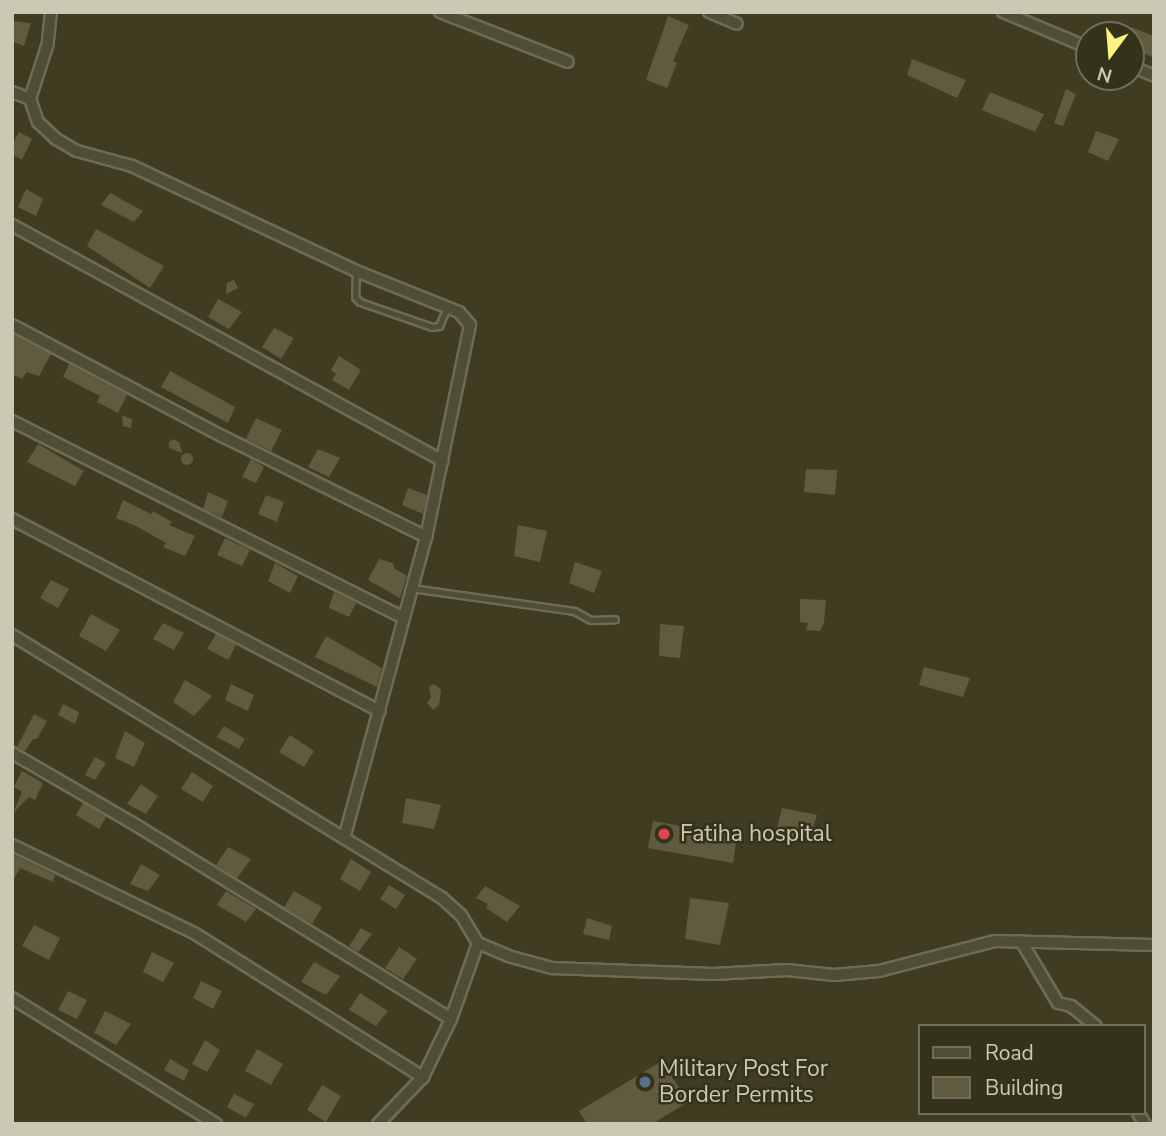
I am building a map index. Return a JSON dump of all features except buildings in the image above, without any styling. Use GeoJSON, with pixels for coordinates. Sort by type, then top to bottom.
{"type":"FeatureCollection","features":[{"type":"Feature","properties":{"kind":"street"},"geometry":{"type":"LineString","coordinates":[[51,12],[48,43],[30,99],[38,122],[56,139],[77,151],[132,166],[356,271],[459,312],[470,325],[426,537],[344,838]]}},
{"type":"Feature","properties":{"kind":"street"},"geometry":{"type":"LineString","coordinates":[[440,12],[568,62]]}},
{"type":"Feature","properties":{"kind":"street"},"geometry":{"type":"LineString","coordinates":[[709,12],[737,24]]}},
{"type":"Feature","properties":{"kind":"street"},"geometry":{"type":"LineString","coordinates":[[1003,12],[1075,42]]}},
{"type":"Feature","properties":{"kind":"street"},"geometry":{"type":"LineString","coordinates":[[12,92],[30,99]]}},
{"type":"Feature","properties":{"kind":"street"},"geometry":{"type":"LineString","coordinates":[[12,225],[443,461]]}},
{"type":"Feature","properties":{"kind":"street"},"geometry":{"type":"LineString","coordinates":[[12,325],[222,436],[426,537]]}},
{"type":"Feature","properties":{"kind":"street"},"geometry":{"type":"LineString","coordinates":[[12,421],[403,618]]}},
{"type":"Feature","properties":{"kind":"street"},"geometry":{"type":"LineString","coordinates":[[12,519],[380,711]]}},
{"type":"Feature","properties":{"kind":"street"},"geometry":{"type":"LineString","coordinates":[[12,635],[442,898],[461,915],[478,943],[508,956],[552,968],[713,974],[787,970],[834,975],[879,971],[995,941],[1154,945]]}},
{"type":"Feature","properties":{"kind":"street"},"geometry":{"type":"LineString","coordinates":[[12,752],[452,1019]]}},
{"type":"Feature","properties":{"kind":"street"},"geometry":{"type":"LineString","coordinates":[[12,845],[194,933],[423,1077]]}},
{"type":"Feature","properties":{"kind":"street"},"geometry":{"type":"LineString","coordinates":[[1021,941],[1058,1003],[1070,1006],[1093,1024]]}},
{"type":"Feature","properties":{"kind":"street"},"geometry":{"type":"LineString","coordinates":[[378,1124],[423,1077],[452,1019],[478,943]]}},
{"type":"Feature","properties":{"kind":"street"},"geometry":{"type":"LineString","coordinates":[[12,998],[216,1124]]}},
{"type":"Feature","properties":{"kind":"lane"},"geometry":{"type":"LineString","coordinates":[[356,271],[355,297],[360,302],[432,327],[439,326],[447,307]]}},
{"type":"Feature","properties":{"kind":"lane"},"geometry":{"type":"LineString","coordinates":[[411,588],[574,611],[591,620],[615,619]]}},
{"type":"Feature","properties":{"kind":"place","name":"Fatiha hospital"},"geometry":{"type":"Point","coordinates":[664,834]}},
{"type":"Feature","properties":{"kind":"place","name":"Military Post For Border Permits"},"geometry":{"type":"Point","coordinates":[645,1082]}}]}
